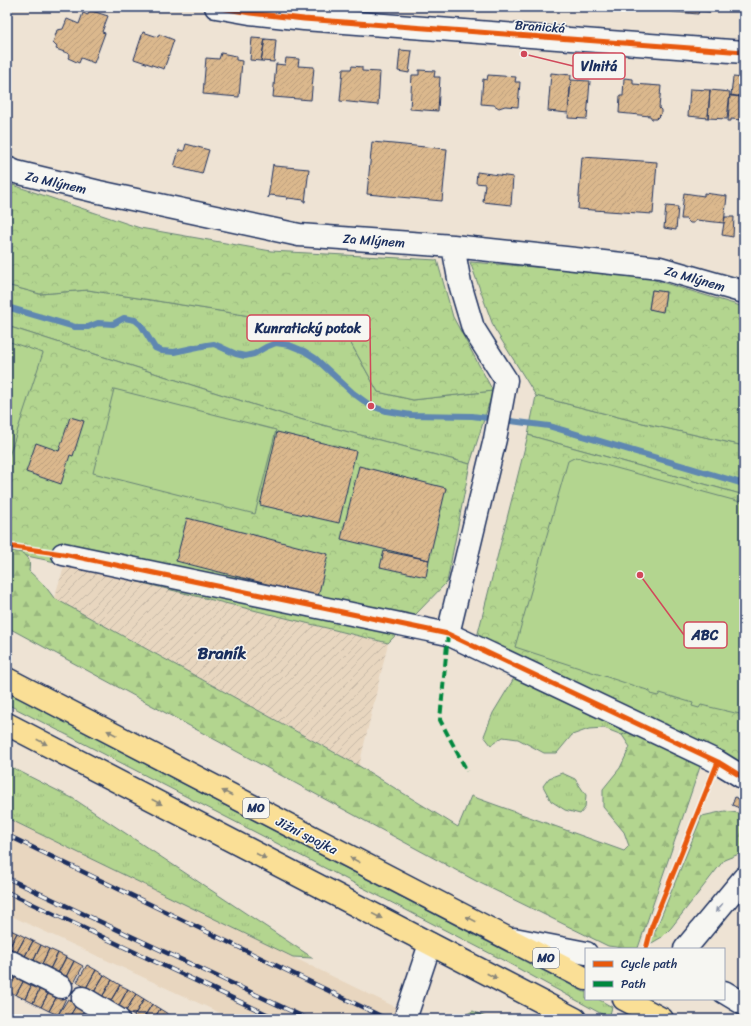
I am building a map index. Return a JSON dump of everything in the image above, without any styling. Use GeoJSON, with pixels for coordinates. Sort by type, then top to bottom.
{"type":"FeatureCollection","features":[{"type":"Feature","properties":{"kind":"highway","name":"Jižní spojka"},"geometry":{"type":"LineString","coordinates":[[7,679],[585,978]]}},
{"type":"Feature","properties":{"kind":"highway"},"geometry":{"type":"LineString","coordinates":[[7,724],[575,1019]]}},
{"type":"Feature","properties":{"kind":"highway"},"geometry":{"type":"LineString","coordinates":[[626,1000],[656,1016]]}},
{"type":"Feature","properties":{"kind":"street","name":"Branická"},"geometry":{"type":"LineString","coordinates":[[216,7],[250,13],[304,19],[744,52]]}},
{"type":"Feature","properties":{"kind":"street","name":"Za Mlýnem"},"geometry":{"type":"LineString","coordinates":[[7,168],[16,172],[99,192],[299,235],[453,246],[660,268],[744,292]]}},
{"type":"Feature","properties":{"kind":"street"},"geometry":{"type":"LineString","coordinates":[[448,634],[495,439],[506,380],[473,328],[460,284],[453,246]]}},
{"type":"Feature","properties":{"kind":"street"},"geometry":{"type":"LineString","coordinates":[[63,554],[448,634],[718,762],[744,778]]}},
{"type":"Feature","properties":{"kind":"street"},"geometry":{"type":"LineString","coordinates":[[686,948],[744,878]]}},
{"type":"Feature","properties":{"kind":"street"},"geometry":{"type":"LineString","coordinates":[[505,937],[585,953]]}},
{"type":"Feature","properties":{"kind":"street"},"geometry":{"type":"LineString","coordinates":[[407,1013],[430,944]]}},
{"type":"Feature","properties":{"kind":"street"},"geometry":{"type":"LineString","coordinates":[[7,960],[61,987]]}},
{"type":"Feature","properties":{"kind":"street"},"geometry":{"type":"LineString","coordinates":[[725,993],[744,1004]]}},
{"type":"Feature","properties":{"kind":"street"},"geometry":{"type":"LineString","coordinates":[[83,998],[118,1019]]}},
{"type":"Feature","properties":{"kind":"shaded area"},"geometry":{"type":"Polygon","coordinates":[[[65,564],[388,643],[359,766],[54,598],[65,564]]]}},
{"type":"Feature","properties":{"kind":"shaded area"},"geometry":{"type":"Polygon","coordinates":[[[7,818],[420,1019],[233,1019],[7,914],[7,818]]]}},
{"type":"Feature","properties":{"kind":"green space"},"geometry":{"type":"Polygon","coordinates":[[[7,183],[140,228],[271,251],[437,260],[453,317],[493,391],[413,400],[378,392],[344,331],[88,290],[40,294],[7,285],[7,183]]]}},
{"type":"Feature","properties":{"kind":"green space"},"geometry":{"type":"Polygon","coordinates":[[[470,262],[638,275],[744,307],[744,446],[634,421],[536,396],[494,328],[470,262]],[[652,290],[649,309],[663,311],[666,292],[652,290]]]}},
{"type":"Feature","properties":{"kind":"green space"},"geometry":{"type":"Polygon","coordinates":[[[7,285],[40,294],[88,290],[344,331],[378,392],[413,400],[493,391],[470,464],[292,417],[7,326],[7,285]]]}},
{"type":"Feature","properties":{"kind":"green space"},"geometry":{"type":"Polygon","coordinates":[[[7,326],[292,417],[470,464],[447,582],[388,643],[7,550],[7,326]]]}},
{"type":"Feature","properties":{"kind":"green space"},"geometry":{"type":"Polygon","coordinates":[[[7,341],[43,353],[9,456],[7,456],[7,341]]]}},
{"type":"Feature","properties":{"kind":"green space"},"geometry":{"type":"Polygon","coordinates":[[[114,389],[276,430],[255,514],[93,473],[114,389]]]}},
{"type":"Feature","properties":{"kind":"green space"},"geometry":{"type":"Polygon","coordinates":[[[536,396],[634,421],[744,446],[744,495],[528,435],[536,396]]]}},
{"type":"Feature","properties":{"kind":"green space"},"geometry":{"type":"Polygon","coordinates":[[[528,435],[744,495],[744,789],[701,764],[473,653],[528,435]]]}},
{"type":"Feature","properties":{"kind":"green space"},"geometry":{"type":"Polygon","coordinates":[[[576,457],[744,503],[744,715],[701,705],[699,708],[692,706],[693,703],[660,693],[658,696],[650,694],[650,691],[515,647],[568,461],[576,457]]]}},
{"type":"Feature","properties":{"kind":"green space"},"geometry":{"type":"Polygon","coordinates":[[[7,550],[25,554],[29,560],[29,571],[45,586],[54,598],[359,766],[458,827],[471,796],[624,851],[629,846],[624,832],[603,807],[603,789],[620,768],[630,747],[622,735],[634,730],[701,764],[638,948],[608,946],[476,881],[7,627],[7,550]]]}},
{"type":"Feature","properties":{"kind":"green space"},"geometry":{"type":"Polygon","coordinates":[[[516,675],[634,730],[622,735],[604,728],[589,729],[572,735],[557,753],[544,753],[518,739],[503,737],[491,745],[484,736],[493,713],[516,675]]]}},
{"type":"Feature","properties":{"kind":"green space"},"geometry":{"type":"Polygon","coordinates":[[[7,692],[585,992],[585,1000],[600,1000],[612,1007],[609,1018],[499,958],[7,704],[7,692]]]}},
{"type":"Feature","properties":{"kind":"green space"},"geometry":{"type":"Polygon","coordinates":[[[7,765],[74,799],[313,958],[293,957],[7,818],[7,765]]]}},
{"type":"Feature","properties":{"kind":"green space"},"geometry":{"type":"Polygon","coordinates":[[[562,773],[575,779],[586,795],[585,808],[580,814],[565,810],[551,801],[543,786],[549,778],[562,773]]]}},
{"type":"Feature","properties":{"kind":"green space"},"geometry":{"type":"Polygon","coordinates":[[[725,811],[744,814],[744,852],[724,860],[671,928],[662,937],[650,944],[702,816],[725,811]]]}},
{"type":"Feature","properties":{"kind":"green space"},"geometry":{"type":"Polygon","coordinates":[[[473,1011],[489,1019],[462,1019],[461,1017],[473,1011]]]}},
{"type":"Feature","properties":{"kind":"building"},"geometry":{"type":"Polygon","coordinates":[[[665,7],[665,11],[620,8],[665,7]]]}},
{"type":"Feature","properties":{"kind":"building"},"geometry":{"type":"Polygon","coordinates":[[[665,7],[712,7],[712,12],[699,11],[698,14],[665,11],[665,7]]]}},
{"type":"Feature","properties":{"kind":"building"},"geometry":{"type":"Polygon","coordinates":[[[89,10],[108,16],[102,32],[105,33],[94,63],[81,58],[79,63],[68,58],[70,54],[56,49],[57,47],[53,43],[57,30],[63,29],[67,19],[79,24],[83,13],[88,15],[89,10]]]}},
{"type":"Feature","properties":{"kind":"building"},"geometry":{"type":"Polygon","coordinates":[[[143,32],[158,37],[159,34],[174,40],[164,69],[134,59],[143,32]]]}},
{"type":"Feature","properties":{"kind":"building"},"geometry":{"type":"Polygon","coordinates":[[[252,38],[265,39],[261,61],[250,60],[252,38]]]}},
{"type":"Feature","properties":{"kind":"building"},"geometry":{"type":"Polygon","coordinates":[[[265,39],[276,40],[274,62],[261,61],[265,39]]]}},
{"type":"Feature","properties":{"kind":"building"},"geometry":{"type":"Polygon","coordinates":[[[400,50],[412,51],[409,73],[398,71],[400,50]]]}},
{"type":"Feature","properties":{"kind":"building"},"geometry":{"type":"Polygon","coordinates":[[[221,53],[236,56],[236,60],[242,61],[239,97],[203,94],[206,58],[219,59],[221,53]]]}},
{"type":"Feature","properties":{"kind":"building"},"geometry":{"type":"Polygon","coordinates":[[[286,58],[299,59],[298,66],[314,67],[311,100],[273,97],[276,64],[285,65],[286,58]]]}},
{"type":"Feature","properties":{"kind":"building"},"geometry":{"type":"Polygon","coordinates":[[[352,66],[362,67],[362,71],[380,72],[378,105],[340,101],[343,69],[351,69],[352,66]]]}},
{"type":"Feature","properties":{"kind":"building"},"geometry":{"type":"Polygon","coordinates":[[[419,70],[435,71],[434,77],[440,77],[438,111],[410,109],[412,75],[419,75],[419,70]]]}},
{"type":"Feature","properties":{"kind":"building"},"geometry":{"type":"Polygon","coordinates":[[[551,73],[571,75],[568,113],[548,111],[551,73]]]}},
{"type":"Feature","properties":{"kind":"building"},"geometry":{"type":"Polygon","coordinates":[[[488,75],[516,77],[515,82],[520,82],[518,107],[505,106],[499,108],[494,105],[481,104],[483,79],[487,80],[488,75]]]}},
{"type":"Feature","properties":{"kind":"building"},"geometry":{"type":"Polygon","coordinates":[[[733,77],[744,78],[744,97],[731,96],[733,77]]]}},
{"type":"Feature","properties":{"kind":"building"},"geometry":{"type":"Polygon","coordinates":[[[624,78],[633,79],[633,84],[661,86],[659,108],[661,110],[661,114],[656,119],[652,119],[650,116],[619,113],[620,96],[623,96],[624,78]]]}},
{"type":"Feature","properties":{"kind":"building"},"geometry":{"type":"Polygon","coordinates":[[[571,80],[590,81],[587,119],[568,118],[571,80]]]}},
{"type":"Feature","properties":{"kind":"building"},"geometry":{"type":"Polygon","coordinates":[[[690,89],[710,90],[708,118],[688,116],[690,89]]]}},
{"type":"Feature","properties":{"kind":"building"},"geometry":{"type":"Polygon","coordinates":[[[710,90],[730,92],[727,119],[708,118],[710,90]]]}},
{"type":"Feature","properties":{"kind":"building"},"geometry":{"type":"Polygon","coordinates":[[[730,95],[744,97],[742,120],[731,119],[731,121],[728,121],[730,95]]]}},
{"type":"Feature","properties":{"kind":"building"},"geometry":{"type":"Polygon","coordinates":[[[372,142],[447,149],[442,201],[367,194],[372,142]]]}},
{"type":"Feature","properties":{"kind":"building"},"geometry":{"type":"Polygon","coordinates":[[[186,144],[209,150],[202,174],[174,167],[179,150],[184,151],[186,144]]]}},
{"type":"Feature","properties":{"kind":"building"},"geometry":{"type":"Polygon","coordinates":[[[582,157],[657,162],[653,214],[578,209],[582,157]]]}},
{"type":"Feature","properties":{"kind":"building"},"geometry":{"type":"Polygon","coordinates":[[[273,164],[274,166],[309,169],[305,202],[304,200],[288,198],[287,200],[287,197],[270,195],[268,198],[273,164]]]}},
{"type":"Feature","properties":{"kind":"building"},"geometry":{"type":"Polygon","coordinates":[[[477,172],[513,177],[511,205],[483,202],[485,184],[476,183],[477,172]]]}},
{"type":"Feature","properties":{"kind":"building"},"geometry":{"type":"Polygon","coordinates":[[[684,193],[704,196],[704,193],[727,196],[724,223],[696,220],[694,223],[690,223],[686,219],[681,219],[684,193]]]}},
{"type":"Feature","properties":{"kind":"building"},"geometry":{"type":"Polygon","coordinates":[[[666,206],[678,207],[676,230],[664,228],[666,206]]]}},
{"type":"Feature","properties":{"kind":"building"},"geometry":{"type":"Polygon","coordinates":[[[725,217],[734,217],[733,237],[722,235],[725,217]]]}},
{"type":"Feature","properties":{"kind":"building"},"geometry":{"type":"Polygon","coordinates":[[[652,290],[666,292],[663,312],[649,309],[652,290]]]}},
{"type":"Feature","properties":{"kind":"building"},"geometry":{"type":"Polygon","coordinates":[[[70,417],[84,421],[73,456],[70,455],[61,484],[26,472],[36,443],[59,451],[70,417]]]}},
{"type":"Feature","properties":{"kind":"building"},"geometry":{"type":"Polygon","coordinates":[[[277,432],[356,451],[339,523],[260,505],[277,432]]]}},
{"type":"Feature","properties":{"kind":"building"},"geometry":{"type":"Polygon","coordinates":[[[359,466],[446,488],[429,560],[341,539],[359,466]]]}},
{"type":"Feature","properties":{"kind":"building"},"geometry":{"type":"Polygon","coordinates":[[[187,518],[328,554],[318,597],[176,561],[187,518]]]}},
{"type":"Feature","properties":{"kind":"building"},"geometry":{"type":"Polygon","coordinates":[[[384,551],[429,560],[426,577],[380,567],[384,551]]]}},
{"type":"Feature","properties":{"kind":"building"},"geometry":{"type":"Polygon","coordinates":[[[735,797],[744,801],[742,809],[732,805],[735,797]]]}},
{"type":"Feature","properties":{"kind":"building"},"geometry":{"type":"Polygon","coordinates":[[[8,929],[17,933],[8,950],[7,931],[8,929]]]}},
{"type":"Feature","properties":{"kind":"building"},"geometry":{"type":"Polygon","coordinates":[[[17,933],[25,937],[16,954],[8,950],[17,933]]]}},
{"type":"Feature","properties":{"kind":"building"},"geometry":{"type":"Polygon","coordinates":[[[25,937],[33,941],[24,958],[16,954],[25,937]]]}},
{"type":"Feature","properties":{"kind":"building"},"geometry":{"type":"Polygon","coordinates":[[[33,941],[41,945],[33,962],[24,958],[33,941]]]}},
{"type":"Feature","properties":{"kind":"building"},"geometry":{"type":"Polygon","coordinates":[[[41,945],[49,949],[41,966],[33,962],[41,945]]]}},
{"type":"Feature","properties":{"kind":"building"},"geometry":{"type":"Polygon","coordinates":[[[49,949],[58,953],[49,971],[41,966],[49,949]]]}},
{"type":"Feature","properties":{"kind":"building"},"geometry":{"type":"Polygon","coordinates":[[[58,953],[66,957],[57,975],[49,971],[58,953]]]}},
{"type":"Feature","properties":{"kind":"building"},"geometry":{"type":"Polygon","coordinates":[[[66,957],[74,961],[65,979],[57,975],[66,957]]]}},
{"type":"Feature","properties":{"kind":"building"},"geometry":{"type":"Polygon","coordinates":[[[74,961],[83,966],[74,983],[65,979],[74,961]]]}},
{"type":"Feature","properties":{"kind":"building"},"geometry":{"type":"Polygon","coordinates":[[[87,965],[96,970],[86,988],[77,982],[87,965]]]}},
{"type":"Feature","properties":{"kind":"building"},"geometry":{"type":"Polygon","coordinates":[[[9,970],[17,974],[8,991],[7,973],[9,970]]]}},
{"type":"Feature","properties":{"kind":"building"},"geometry":{"type":"Polygon","coordinates":[[[96,970],[104,975],[94,992],[86,988],[96,970]]]}},
{"type":"Feature","properties":{"kind":"building"},"geometry":{"type":"Polygon","coordinates":[[[17,974],[25,978],[16,995],[8,991],[17,974]]]}},
{"type":"Feature","properties":{"kind":"building"},"geometry":{"type":"Polygon","coordinates":[[[104,975],[112,980],[102,997],[94,992],[104,975]]]}},
{"type":"Feature","properties":{"kind":"building"},"geometry":{"type":"Polygon","coordinates":[[[25,978],[33,982],[25,999],[16,995],[25,978]]]}},
{"type":"Feature","properties":{"kind":"building"},"geometry":{"type":"Polygon","coordinates":[[[112,980],[120,985],[110,1002],[102,997],[112,980]]]}},
{"type":"Feature","properties":{"kind":"building"},"geometry":{"type":"Polygon","coordinates":[[[33,982],[41,986],[33,1003],[25,999],[33,982]]]}},
{"type":"Feature","properties":{"kind":"building"},"geometry":{"type":"Polygon","coordinates":[[[120,985],[128,989],[118,1007],[110,1002],[120,985]]]}},
{"type":"Feature","properties":{"kind":"building"},"geometry":{"type":"Polygon","coordinates":[[[41,986],[50,990],[41,1007],[33,1003],[41,986]]]}},
{"type":"Feature","properties":{"kind":"building"},"geometry":{"type":"Polygon","coordinates":[[[128,989],[136,994],[126,1011],[118,1007],[128,989]]]}},
{"type":"Feature","properties":{"kind":"building"},"geometry":{"type":"Polygon","coordinates":[[[50,990],[58,994],[49,1011],[41,1007],[50,990]]]}},
{"type":"Feature","properties":{"kind":"building"},"geometry":{"type":"Polygon","coordinates":[[[58,994],[66,998],[58,1015],[49,1011],[58,994]]]}},
{"type":"Feature","properties":{"kind":"building"},"geometry":{"type":"Polygon","coordinates":[[[136,994],[144,999],[134,1016],[126,1011],[136,994]]]}},
{"type":"Feature","properties":{"kind":"building"},"geometry":{"type":"Polygon","coordinates":[[[68,999],[77,1004],[68,1019],[63,1019],[58,1015],[68,999]]]}},
{"type":"Feature","properties":{"kind":"building"},"geometry":{"type":"Polygon","coordinates":[[[144,999],[152,1004],[143,1019],[139,1019],[134,1016],[144,999]]]}},
{"type":"Feature","properties":{"kind":"building"},"geometry":{"type":"Polygon","coordinates":[[[77,1004],[85,1009],[79,1019],[68,1019],[77,1004]]]}},
{"type":"Feature","properties":{"kind":"building"},"geometry":{"type":"Polygon","coordinates":[[[152,1004],[160,1009],[154,1019],[143,1019],[152,1004]]]}},
{"type":"Feature","properties":{"kind":"building"},"geometry":{"type":"Polygon","coordinates":[[[85,1009],[93,1013],[89,1019],[79,1019],[85,1009]]]}},
{"type":"Feature","properties":{"kind":"building"},"geometry":{"type":"Polygon","coordinates":[[[160,1009],[168,1014],[165,1019],[154,1019],[160,1009]]]}},
{"type":"Feature","properties":{"kind":"building"},"geometry":{"type":"Polygon","coordinates":[[[168,1014],[176,1018],[176,1019],[165,1019],[168,1014]]]}},
{"type":"Feature","properties":{"kind":"waterway"},"geometry":{"type":"LineString","coordinates":[[7,307],[75,327],[88,327],[98,323],[113,324],[124,318],[135,320],[141,325],[155,348],[162,351],[174,352],[214,344],[236,354],[245,356],[254,354],[276,343],[289,345],[304,351],[315,358],[353,393],[371,406],[386,411],[411,415],[472,416],[549,426],[744,484]]}},
{"type":"Feature","properties":{"kind":"railway"},"geometry":{"type":"LineString","coordinates":[[7,835],[387,1019]]}},
{"type":"Feature","properties":{"kind":"railway"},"geometry":{"type":"LineString","coordinates":[[7,878],[308,1019]]}},
{"type":"Feature","properties":{"kind":"railway"},"geometry":{"type":"LineString","coordinates":[[7,892],[277,1019]]}},
{"type":"Feature","properties":{"kind":"marked path"},"geometry":{"type":"LineString","coordinates":[[448,634],[440,720],[467,771]]}},
{"type":"Feature","properties":{"kind":"cycle path"},"geometry":{"type":"LineString","coordinates":[[216,7],[250,13],[304,19],[744,52]]}},
{"type":"Feature","properties":{"kind":"cycle path"},"geometry":{"type":"LineString","coordinates":[[7,546],[63,554],[448,634],[718,762],[744,778]]}},
{"type":"Feature","properties":{"kind":"cycle path"},"geometry":{"type":"LineString","coordinates":[[646,948],[652,926],[718,762]]}},
{"type":"Feature","properties":{"kind":"place","name":"Vlnitá"},"geometry":{"type":"Point","coordinates":[524,54]}},
{"type":"Feature","properties":{"kind":"place","name":"Kunratický potok"},"geometry":{"type":"Point","coordinates":[371,406]}},
{"type":"Feature","properties":{"kind":"place","name":"ABC"},"geometry":{"type":"Point","coordinates":[640,575]}},
{"type":"Feature","properties":{"kind":"district","name":"Braník"},"geometry":{"type":"Point","coordinates":[222,653]}}]}
